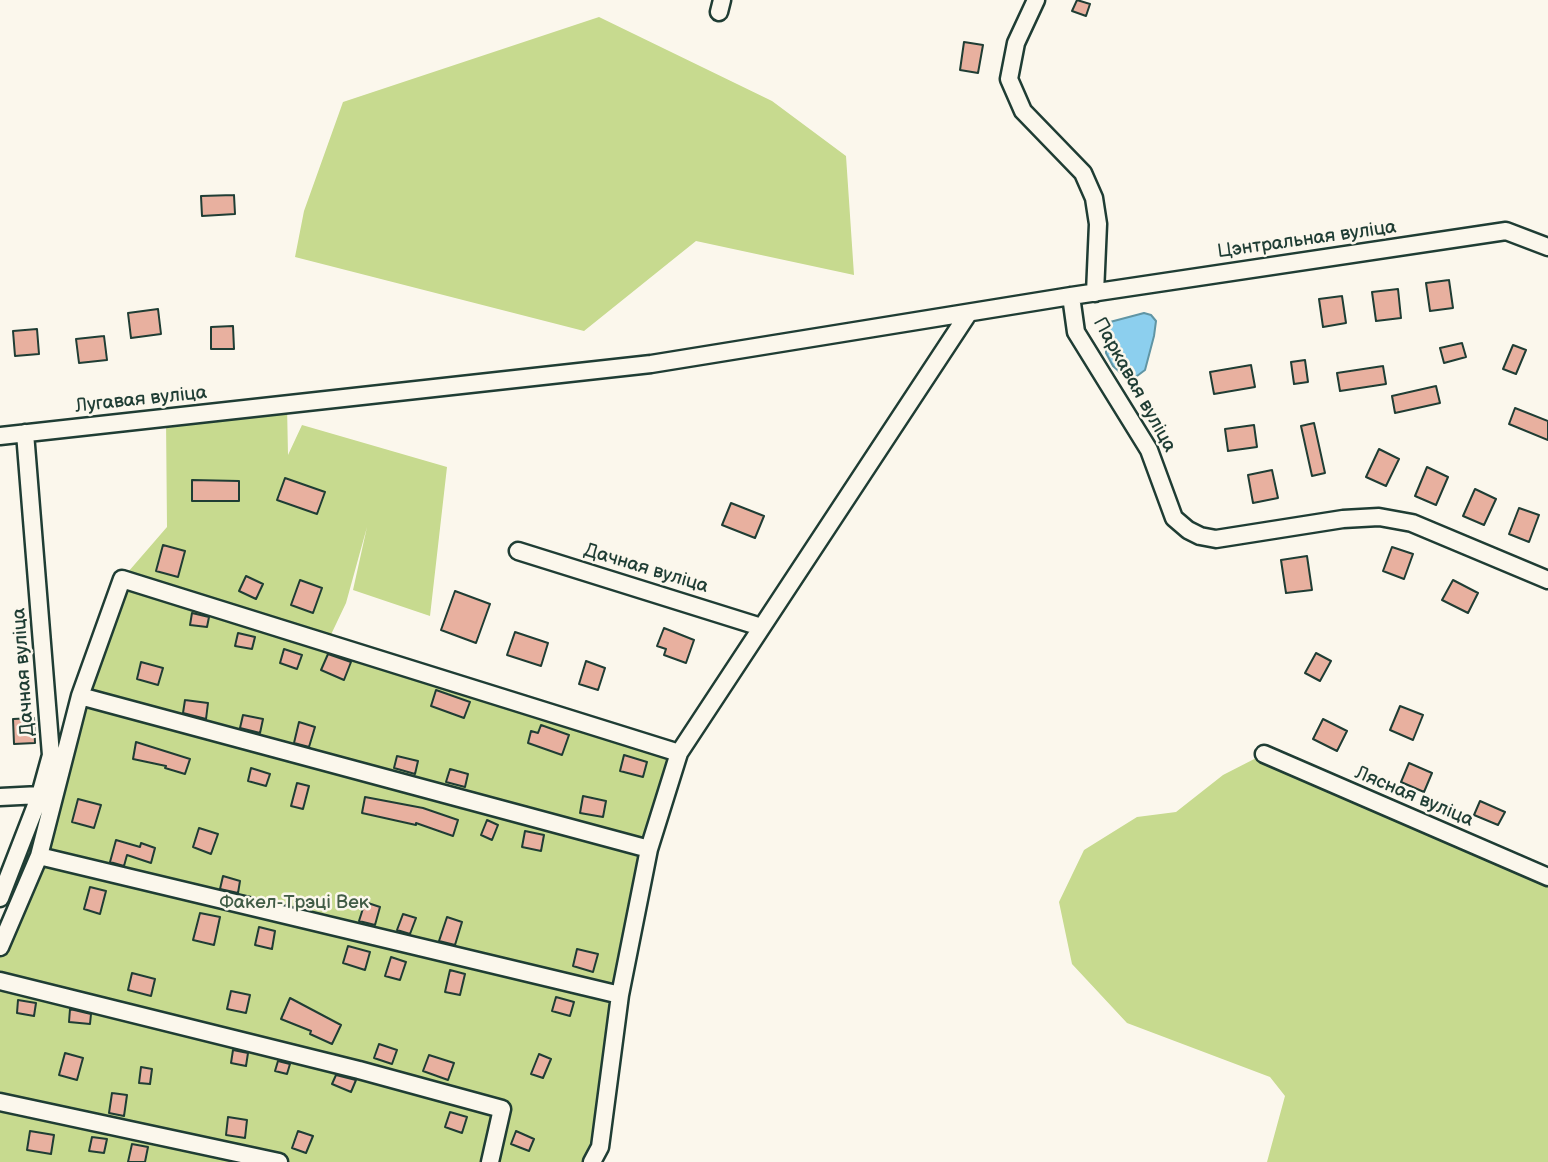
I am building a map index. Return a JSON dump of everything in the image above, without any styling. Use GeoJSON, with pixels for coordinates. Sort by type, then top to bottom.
{"type":"FeatureCollection","features":[{"type":"Feature","properties":{"kind":"street"},"geometry":{"type":"LineString","coordinates":[[1036,0],[1016,43],[1009,79],[1023,111],[1083,173],[1094,198],[1098,223],[1095,293]]}},
{"type":"Feature","properties":{"kind":"street","name":"Цэнтральная вуліца"},"geometry":{"type":"LineString","coordinates":[[968,314],[1506,231],[1548,247]]}},
{"type":"Feature","properties":{"kind":"street","name":"Паркавая вуліца"},"geometry":{"type":"LineString","coordinates":[[1071,296],[1076,332],[1149,450],[1174,518],[1188,530],[1216,539],[1343,519],[1379,517],[1412,523],[1548,580]]}},
{"type":"Feature","properties":{"kind":"street"},"geometry":{"type":"LineString","coordinates":[[592,1162],[600,1147],[620,995],[649,849],[680,753],[968,314]]}},
{"type":"Feature","properties":{"kind":"street","name":"Лугавая вуліца"},"geometry":{"type":"LineString","coordinates":[[0,436],[651,364],[968,314]]}},
{"type":"Feature","properties":{"kind":"street","name":"Дачная вуліца"},"geometry":{"type":"LineString","coordinates":[[0,898],[40,795],[51,755],[25,433]]}},
{"type":"Feature","properties":{"kind":"street","name":"Дачная вуліца"},"geometry":{"type":"LineString","coordinates":[[518,551],[761,627]]}},
{"type":"Feature","properties":{"kind":"street"},"geometry":{"type":"LineString","coordinates":[[0,947],[39,856],[80,696],[122,579],[680,753]]}},
{"type":"Feature","properties":{"kind":"street"},"geometry":{"type":"LineString","coordinates":[[80,696],[649,849]]}},
{"type":"Feature","properties":{"kind":"street","name":"Лясная вуліца"},"geometry":{"type":"LineString","coordinates":[[1264,754],[1548,877]]}},
{"type":"Feature","properties":{"kind":"street"},"geometry":{"type":"LineString","coordinates":[[0,797],[40,795]]}},
{"type":"Feature","properties":{"kind":"street"},"geometry":{"type":"LineString","coordinates":[[39,856],[620,995]]}},
{"type":"Feature","properties":{"kind":"street"},"geometry":{"type":"LineString","coordinates":[[0,981],[359,1069],[502,1109],[490,1162]]}},
{"type":"Feature","properties":{"kind":"street"},"geometry":{"type":"LineString","coordinates":[[0,1102],[279,1162]]}},
{"type":"Feature","properties":{"kind":"green space"},"geometry":{"type":"Polygon","coordinates":[[[599,17],[772,101],[846,156],[854,275],[696,241],[584,331],[295,257],[304,211],[343,102],[599,17]]]}},
{"type":"Feature","properties":{"kind":"green space","name":"Факел-Трэці Век"},"geometry":{"type":"Polygon","coordinates":[[[287,405],[288,455],[302,425],[447,467],[430,616],[353,590],[367,527],[346,603],[327,643],[679,753],[649,849],[592,1162],[0,1162],[0,947],[39,856],[122,579],[167,527],[166,419],[287,405]]]}},
{"type":"Feature","properties":{"kind":"green space"},"geometry":{"type":"Polygon","coordinates":[[[1264,754],[1548,877],[1548,1162],[1267,1162],[1285,1096],[1270,1077],[1127,1023],[1072,964],[1059,902],[1084,850],[1137,817],[1176,812],[1223,775],[1264,754]]]}},
{"type":"Feature","properties":{"kind":"water"},"geometry":{"type":"Polygon","coordinates":[[[1144,313],[1151,315],[1156,321],[1154,336],[1145,370],[1133,379],[1124,376],[1113,366],[1106,353],[1106,339],[1110,322],[1144,313]]]}},
{"type":"Feature","properties":{"kind":"building"},"geometry":{"type":"Polygon","coordinates":[[[1077,0],[1090,4],[1086,16],[1072,11],[1077,0]]]}},
{"type":"Feature","properties":{"kind":"building"},"geometry":{"type":"Polygon","coordinates":[[[964,42],[983,45],[978,73],[960,70],[964,42]]]}},
{"type":"Feature","properties":{"kind":"building"},"geometry":{"type":"Polygon","coordinates":[[[234,195],[235,214],[202,216],[201,196],[234,195]]]}},
{"type":"Feature","properties":{"kind":"building"},"geometry":{"type":"Polygon","coordinates":[[[1449,280],[1453,308],[1430,311],[1426,283],[1449,280]]]}},
{"type":"Feature","properties":{"kind":"building"},"geometry":{"type":"Polygon","coordinates":[[[1398,289],[1401,318],[1376,321],[1372,292],[1398,289]]]}},
{"type":"Feature","properties":{"kind":"building"},"geometry":{"type":"Polygon","coordinates":[[[1342,296],[1346,323],[1323,327],[1319,299],[1342,296]]]}},
{"type":"Feature","properties":{"kind":"building"},"geometry":{"type":"Polygon","coordinates":[[[158,309],[161,334],[131,338],[128,313],[158,309]]]}},
{"type":"Feature","properties":{"kind":"building"},"geometry":{"type":"Polygon","coordinates":[[[233,326],[234,349],[211,349],[211,327],[233,326]]]}},
{"type":"Feature","properties":{"kind":"building"},"geometry":{"type":"Polygon","coordinates":[[[37,329],[39,354],[15,356],[13,331],[37,329]]]}},
{"type":"Feature","properties":{"kind":"building"},"geometry":{"type":"Polygon","coordinates":[[[104,336],[107,360],[79,363],[76,339],[104,336]]]}},
{"type":"Feature","properties":{"kind":"building"},"geometry":{"type":"Polygon","coordinates":[[[1462,343],[1466,357],[1444,363],[1440,348],[1462,343]]]}},
{"type":"Feature","properties":{"kind":"building"},"geometry":{"type":"Polygon","coordinates":[[[1513,345],[1526,350],[1516,374],[1503,369],[1513,345]]]}},
{"type":"Feature","properties":{"kind":"building"},"geometry":{"type":"Polygon","coordinates":[[[1305,360],[1308,382],[1294,384],[1291,362],[1305,360]]]}},
{"type":"Feature","properties":{"kind":"building"},"geometry":{"type":"Polygon","coordinates":[[[1251,365],[1255,387],[1214,394],[1210,372],[1251,365]]]}},
{"type":"Feature","properties":{"kind":"building"},"geometry":{"type":"Polygon","coordinates":[[[1383,366],[1386,384],[1340,391],[1337,373],[1383,366]]]}},
{"type":"Feature","properties":{"kind":"building"},"geometry":{"type":"Polygon","coordinates":[[[1436,386],[1440,403],[1395,413],[1392,396],[1436,386]]]}},
{"type":"Feature","properties":{"kind":"building"},"geometry":{"type":"Polygon","coordinates":[[[1515,408],[1548,421],[1548,440],[1509,424],[1515,408]]]}},
{"type":"Feature","properties":{"kind":"building"},"geometry":{"type":"Polygon","coordinates":[[[1314,423],[1325,473],[1312,476],[1301,426],[1314,423]]]}},
{"type":"Feature","properties":{"kind":"building"},"geometry":{"type":"Polygon","coordinates":[[[1254,425],[1257,447],[1228,451],[1225,429],[1254,425]]]}},
{"type":"Feature","properties":{"kind":"building"},"geometry":{"type":"Polygon","coordinates":[[[1379,449],[1399,459],[1386,486],[1366,477],[1379,449]]]}},
{"type":"Feature","properties":{"kind":"building"},"geometry":{"type":"Polygon","coordinates":[[[1427,467],[1448,477],[1436,505],[1415,496],[1427,467]]]}},
{"type":"Feature","properties":{"kind":"building"},"geometry":{"type":"Polygon","coordinates":[[[1272,470],[1278,498],[1253,503],[1248,475],[1272,470]]]}},
{"type":"Feature","properties":{"kind":"building"},"geometry":{"type":"Polygon","coordinates":[[[285,478],[325,492],[317,514],[277,500],[285,478]]]}},
{"type":"Feature","properties":{"kind":"building"},"geometry":{"type":"Polygon","coordinates":[[[192,480],[239,481],[239,501],[192,501],[192,480]]]}},
{"type":"Feature","properties":{"kind":"building"},"geometry":{"type":"Polygon","coordinates":[[[1475,489],[1496,499],[1484,525],[1463,516],[1475,489]]]}},
{"type":"Feature","properties":{"kind":"building"},"geometry":{"type":"Polygon","coordinates":[[[731,503],[764,516],[755,538],[722,525],[731,503]]]}},
{"type":"Feature","properties":{"kind":"building"},"geometry":{"type":"Polygon","coordinates":[[[1519,508],[1539,515],[1529,542],[1509,534],[1519,508]]]}},
{"type":"Feature","properties":{"kind":"building"},"geometry":{"type":"Polygon","coordinates":[[[163,545],[185,551],[178,577],[156,571],[163,545]]]}},
{"type":"Feature","properties":{"kind":"building"},"geometry":{"type":"Polygon","coordinates":[[[1392,547],[1413,554],[1404,579],[1383,571],[1392,547]]]}},
{"type":"Feature","properties":{"kind":"building"},"geometry":{"type":"Polygon","coordinates":[[[1307,556],[1312,590],[1286,593],[1281,560],[1307,556]]]}},
{"type":"Feature","properties":{"kind":"building"},"geometry":{"type":"Polygon","coordinates":[[[246,576],[263,584],[256,599],[239,591],[246,576]]]}},
{"type":"Feature","properties":{"kind":"building"},"geometry":{"type":"Polygon","coordinates":[[[300,580],[322,588],[313,613],[291,605],[300,580]]]}},
{"type":"Feature","properties":{"kind":"building"},"geometry":{"type":"Polygon","coordinates":[[[1453,580],[1478,593],[1468,613],[1442,600],[1453,580]]]}},
{"type":"Feature","properties":{"kind":"building"},"geometry":{"type":"Polygon","coordinates":[[[455,591],[490,604],[476,643],[441,630],[455,591]]]}},
{"type":"Feature","properties":{"kind":"building"},"geometry":{"type":"Polygon","coordinates":[[[192,613],[209,617],[207,627],[190,625],[192,613]]]}},
{"type":"Feature","properties":{"kind":"building"},"geometry":{"type":"Polygon","coordinates":[[[664,628],[694,640],[686,663],[664,655],[666,649],[657,646],[664,628]]]}},
{"type":"Feature","properties":{"kind":"building"},"geometry":{"type":"Polygon","coordinates":[[[515,632],[548,643],[541,666],[507,655],[515,632]]]}},
{"type":"Feature","properties":{"kind":"building"},"geometry":{"type":"Polygon","coordinates":[[[238,633],[255,637],[252,649],[235,646],[238,633]]]}},
{"type":"Feature","properties":{"kind":"building"},"geometry":{"type":"Polygon","coordinates":[[[284,649],[302,655],[297,669],[280,663],[284,649]]]}},
{"type":"Feature","properties":{"kind":"building"},"geometry":{"type":"Polygon","coordinates":[[[1316,653],[1331,661],[1320,681],[1305,673],[1316,653]]]}},
{"type":"Feature","properties":{"kind":"building"},"geometry":{"type":"Polygon","coordinates":[[[328,654],[351,662],[344,680],[321,670],[328,654]]]}},
{"type":"Feature","properties":{"kind":"building"},"geometry":{"type":"Polygon","coordinates":[[[586,661],[605,668],[598,690],[579,684],[586,661]]]}},
{"type":"Feature","properties":{"kind":"building"},"geometry":{"type":"Polygon","coordinates":[[[141,662],[163,668],[158,685],[137,679],[141,662]]]}},
{"type":"Feature","properties":{"kind":"building"},"geometry":{"type":"Polygon","coordinates":[[[436,690],[470,702],[464,718],[431,706],[436,690]]]}},
{"type":"Feature","properties":{"kind":"building"},"geometry":{"type":"Polygon","coordinates":[[[185,700],[208,703],[206,719],[183,713],[185,700]]]}},
{"type":"Feature","properties":{"kind":"building"},"geometry":{"type":"Polygon","coordinates":[[[1400,706],[1423,715],[1413,740],[1390,730],[1400,706]]]}},
{"type":"Feature","properties":{"kind":"building"},"geometry":{"type":"Polygon","coordinates":[[[243,715],[263,719],[260,733],[240,728],[243,715]]]}},
{"type":"Feature","properties":{"kind":"building"},"geometry":{"type":"Polygon","coordinates":[[[34,718],[35,743],[14,744],[13,719],[34,718]]]}},
{"type":"Feature","properties":{"kind":"building"},"geometry":{"type":"Polygon","coordinates":[[[1323,719],[1347,731],[1337,751],[1313,739],[1323,719]]]}},
{"type":"Feature","properties":{"kind":"building"},"geometry":{"type":"Polygon","coordinates":[[[299,722],[315,727],[309,747],[294,743],[299,722]]]}},
{"type":"Feature","properties":{"kind":"building"},"geometry":{"type":"Polygon","coordinates":[[[541,725],[569,735],[562,755],[528,743],[531,731],[538,733],[541,725]]]}},
{"type":"Feature","properties":{"kind":"building"},"geometry":{"type":"Polygon","coordinates":[[[136,742],[190,759],[185,774],[165,768],[166,766],[133,759],[136,742]]]}},
{"type":"Feature","properties":{"kind":"building"},"geometry":{"type":"Polygon","coordinates":[[[624,755],[647,762],[643,777],[620,771],[624,755]]]}},
{"type":"Feature","properties":{"kind":"building"},"geometry":{"type":"Polygon","coordinates":[[[397,756],[418,761],[415,774],[394,768],[397,756]]]}},
{"type":"Feature","properties":{"kind":"building"},"geometry":{"type":"Polygon","coordinates":[[[1409,763],[1432,773],[1424,792],[1401,782],[1409,763]]]}},
{"type":"Feature","properties":{"kind":"building"},"geometry":{"type":"Polygon","coordinates":[[[251,768],[270,774],[266,786],[248,781],[251,768]]]}},
{"type":"Feature","properties":{"kind":"building"},"geometry":{"type":"Polygon","coordinates":[[[450,769],[468,774],[465,787],[446,782],[450,769]]]}},
{"type":"Feature","properties":{"kind":"building"},"geometry":{"type":"Polygon","coordinates":[[[297,783],[309,786],[303,809],[291,806],[297,783]]]}},
{"type":"Feature","properties":{"kind":"building"},"geometry":{"type":"Polygon","coordinates":[[[583,796],[606,801],[603,817],[580,813],[583,796]]]}},
{"type":"Feature","properties":{"kind":"building"},"geometry":{"type":"Polygon","coordinates":[[[365,797],[423,808],[458,820],[453,836],[416,823],[362,813],[365,797]]]}},
{"type":"Feature","properties":{"kind":"building"},"geometry":{"type":"Polygon","coordinates":[[[78,799],[101,805],[94,828],[72,822],[78,799]]]}},
{"type":"Feature","properties":{"kind":"building"},"geometry":{"type":"Polygon","coordinates":[[[1480,801],[1505,812],[1498,825],[1474,815],[1480,801]]]}},
{"type":"Feature","properties":{"kind":"building"},"geometry":{"type":"Polygon","coordinates":[[[487,820],[498,825],[492,840],[481,835],[487,820]]]}},
{"type":"Feature","properties":{"kind":"building"},"geometry":{"type":"Polygon","coordinates":[[[199,828],[218,834],[211,854],[193,847],[199,828]]]}},
{"type":"Feature","properties":{"kind":"building"},"geometry":{"type":"Polygon","coordinates":[[[525,831],[544,835],[541,851],[522,847],[525,831]]]}},
{"type":"Feature","properties":{"kind":"building"},"geometry":{"type":"Polygon","coordinates":[[[116,840],[155,848],[151,863],[127,855],[124,866],[110,862],[116,840]]]}},
{"type":"Feature","properties":{"kind":"building"},"geometry":{"type":"Polygon","coordinates":[[[223,876],[240,881],[238,893],[220,889],[223,876]]]}},
{"type":"Feature","properties":{"kind":"building"},"geometry":{"type":"Polygon","coordinates":[[[90,887],[106,891],[100,914],[84,909],[90,887]]]}},
{"type":"Feature","properties":{"kind":"building"},"geometry":{"type":"Polygon","coordinates":[[[365,902],[380,907],[375,925],[359,921],[365,902]]]}},
{"type":"Feature","properties":{"kind":"building"},"geometry":{"type":"Polygon","coordinates":[[[200,913],[220,917],[214,945],[193,940],[200,913]]]}},
{"type":"Feature","properties":{"kind":"building"},"geometry":{"type":"Polygon","coordinates":[[[403,914],[416,918],[410,934],[397,930],[403,914]]]}},
{"type":"Feature","properties":{"kind":"building"},"geometry":{"type":"Polygon","coordinates":[[[447,917],[462,922],[455,945],[439,941],[447,917]]]}},
{"type":"Feature","properties":{"kind":"building"},"geometry":{"type":"Polygon","coordinates":[[[259,927],[275,931],[272,949],[255,945],[259,927]]]}},
{"type":"Feature","properties":{"kind":"building"},"geometry":{"type":"Polygon","coordinates":[[[348,946],[370,952],[365,970],[343,963],[348,946]]]}},
{"type":"Feature","properties":{"kind":"building"},"geometry":{"type":"Polygon","coordinates":[[[577,949],[598,954],[593,972],[573,966],[577,949]]]}},
{"type":"Feature","properties":{"kind":"building"},"geometry":{"type":"Polygon","coordinates":[[[391,957],[406,962],[400,980],[385,976],[391,957]]]}},
{"type":"Feature","properties":{"kind":"building"},"geometry":{"type":"Polygon","coordinates":[[[450,970],[465,974],[460,995],[445,992],[450,970]]]}},
{"type":"Feature","properties":{"kind":"building"},"geometry":{"type":"Polygon","coordinates":[[[132,973],[155,979],[151,996],[128,990],[132,973]]]}},
{"type":"Feature","properties":{"kind":"building"},"geometry":{"type":"Polygon","coordinates":[[[231,991],[250,995],[246,1013],[227,1009],[231,991]]]}},
{"type":"Feature","properties":{"kind":"building"},"geometry":{"type":"Polygon","coordinates":[[[556,997],[574,1002],[570,1016],[552,1011],[556,997]]]}},
{"type":"Feature","properties":{"kind":"building"},"geometry":{"type":"Polygon","coordinates":[[[290,998],[341,1025],[332,1044],[310,1034],[311,1031],[281,1019],[290,998]]]}},
{"type":"Feature","properties":{"kind":"building"},"geometry":{"type":"Polygon","coordinates":[[[18,1000],[36,1003],[34,1016],[17,1013],[18,1000]]]}},
{"type":"Feature","properties":{"kind":"building"},"geometry":{"type":"Polygon","coordinates":[[[70,1009],[91,1014],[90,1024],[69,1022],[70,1009]]]}},
{"type":"Feature","properties":{"kind":"building"},"geometry":{"type":"Polygon","coordinates":[[[379,1044],[397,1050],[392,1064],[374,1058],[379,1044]]]}},
{"type":"Feature","properties":{"kind":"building"},"geometry":{"type":"Polygon","coordinates":[[[233,1050],[248,1053],[246,1066],[231,1063],[233,1050]]]}},
{"type":"Feature","properties":{"kind":"building"},"geometry":{"type":"Polygon","coordinates":[[[65,1053],[83,1058],[77,1080],[59,1075],[65,1053]]]}},
{"type":"Feature","properties":{"kind":"building"},"geometry":{"type":"Polygon","coordinates":[[[539,1054],[551,1059],[543,1078],[531,1074],[539,1054]]]}},
{"type":"Feature","properties":{"kind":"building"},"geometry":{"type":"Polygon","coordinates":[[[429,1055],[454,1063],[448,1080],[423,1071],[429,1055]]]}},
{"type":"Feature","properties":{"kind":"building"},"geometry":{"type":"Polygon","coordinates":[[[278,1061],[290,1064],[287,1074],[275,1071],[278,1061]]]}},
{"type":"Feature","properties":{"kind":"building"},"geometry":{"type":"Polygon","coordinates":[[[141,1067],[152,1069],[150,1084],[139,1083],[141,1067]]]}},
{"type":"Feature","properties":{"kind":"building"},"geometry":{"type":"Polygon","coordinates":[[[336,1075],[356,1080],[351,1092],[332,1084],[336,1075]]]}},
{"type":"Feature","properties":{"kind":"building"},"geometry":{"type":"Polygon","coordinates":[[[112,1093],[127,1095],[124,1116],[109,1113],[112,1093]]]}},
{"type":"Feature","properties":{"kind":"building"},"geometry":{"type":"Polygon","coordinates":[[[450,1112],[467,1117],[462,1133],[445,1127],[450,1112]]]}},
{"type":"Feature","properties":{"kind":"building"},"geometry":{"type":"Polygon","coordinates":[[[228,1117],[247,1120],[245,1138],[226,1135],[228,1117]]]}},
{"type":"Feature","properties":{"kind":"building"},"geometry":{"type":"Polygon","coordinates":[[[30,1131],[54,1135],[51,1154],[27,1150],[30,1131]]]}},
{"type":"Feature","properties":{"kind":"building"},"geometry":{"type":"Polygon","coordinates":[[[298,1131],[313,1136],[306,1153],[292,1148],[298,1131]]]}},
{"type":"Feature","properties":{"kind":"building"},"geometry":{"type":"Polygon","coordinates":[[[516,1131],[534,1139],[529,1151],[511,1144],[516,1131]]]}},
{"type":"Feature","properties":{"kind":"building"},"geometry":{"type":"Polygon","coordinates":[[[92,1137],[107,1139],[104,1153],[89,1151],[92,1137]]]}},
{"type":"Feature","properties":{"kind":"building"},"geometry":{"type":"Polygon","coordinates":[[[132,1144],[148,1147],[145,1162],[128,1162],[132,1144]]]}}]}
